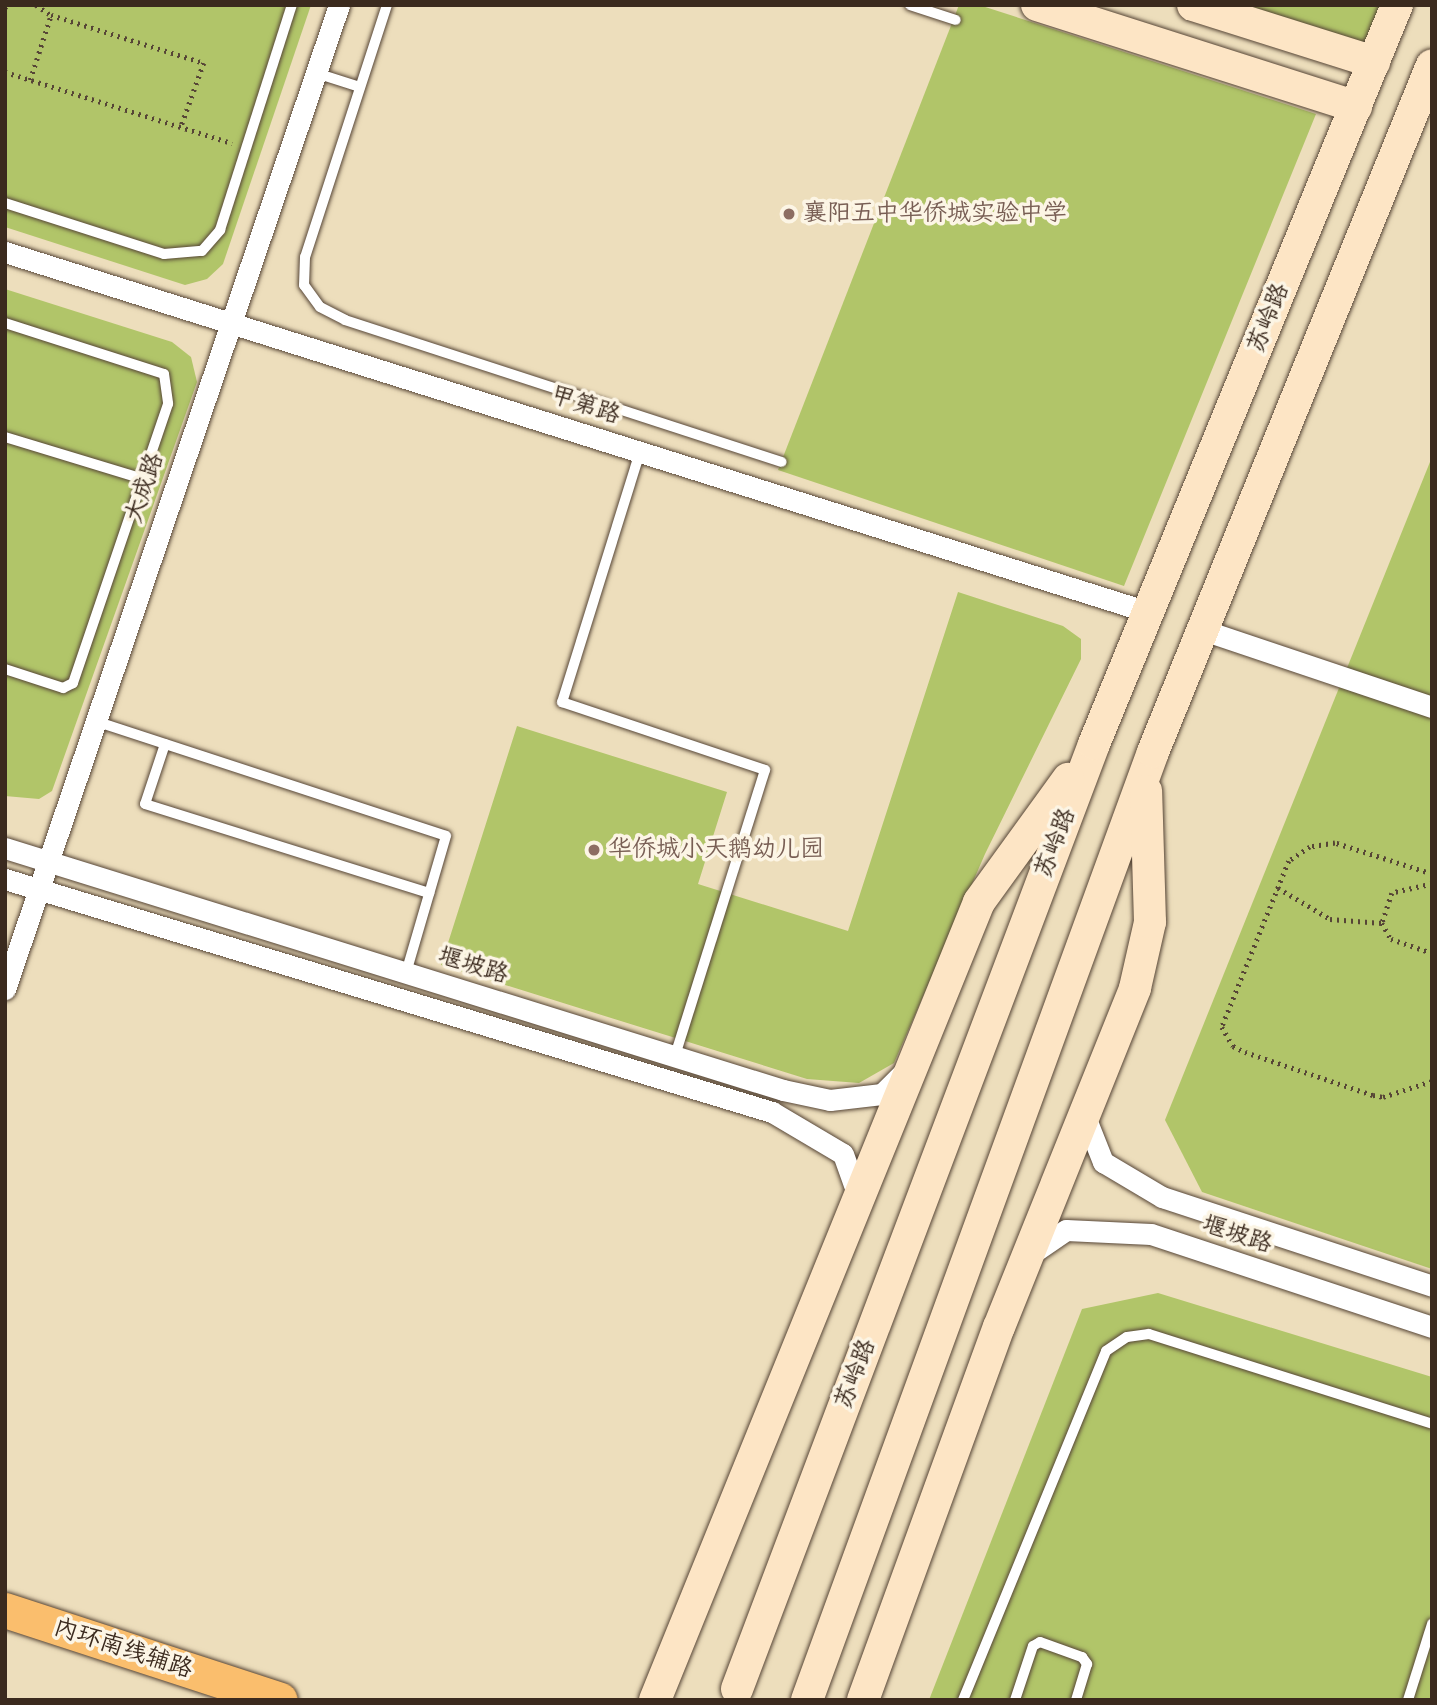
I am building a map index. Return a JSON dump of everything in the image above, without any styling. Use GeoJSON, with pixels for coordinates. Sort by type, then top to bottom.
{"type":"FeatureCollection","features":[{"type":"Feature","properties":{"kind":"main road"},"geometry":{"type":"LineString","coordinates":[[1037,5],[1356,107]]}},
{"type":"Feature","properties":{"kind":"main road"},"geometry":{"type":"LineString","coordinates":[[1193,5],[1374,62]]}},
{"type":"Feature","properties":{"kind":"main road","name":"苏岭路"},"geometry":{"type":"LineString","coordinates":[[737,1689],[1094,744],[1397,5]]}},
{"type":"Feature","properties":{"kind":"main road"},"geometry":{"type":"LineString","coordinates":[[807,1700],[1153,752],[1425,101],[1432,65]]}},
{"type":"Feature","properties":{"kind":"main road"},"geometry":{"type":"LineString","coordinates":[[655,1700],[979,902],[1094,744]]}},
{"type":"Feature","properties":{"kind":"main road"},"geometry":{"type":"LineString","coordinates":[[863,1700],[1027,1257],[1135,988],[1150,922],[1146,785],[1153,752]]}},
{"type":"Feature","properties":{"kind":"main road","name":"内环南线辅路"},"geometry":{"type":"LineString","coordinates":[[5,1611],[280,1700]]}},
{"type":"Feature","properties":{"kind":"street","name":"大成路"},"geometry":{"type":"LineString","coordinates":[[5,989],[229,321],[339,5]]}},
{"type":"Feature","properties":{"kind":"street","name":"甲第路"},"geometry":{"type":"LineString","coordinates":[[5,252],[1148,612]]}},
{"type":"Feature","properties":{"kind":"street"},"geometry":{"type":"LineString","coordinates":[[1203,630],[1432,707]]}},
{"type":"Feature","properties":{"kind":"street","name":"堰坡路"},"geometry":{"type":"LineString","coordinates":[[5,848],[674,1056],[830,1100],[882,1094],[916,1059]]}},
{"type":"Feature","properties":{"kind":"street"},"geometry":{"type":"LineString","coordinates":[[5,878],[772,1112],[843,1154],[858,1196]]}},
{"type":"Feature","properties":{"kind":"street","name":"堰坡路"},"geometry":{"type":"LineString","coordinates":[[1084,1114],[1103,1162],[1162,1197],[1432,1286]]}},
{"type":"Feature","properties":{"kind":"street","name":"堰坡路"},"geometry":{"type":"LineString","coordinates":[[1027,1257],[1066,1230],[1152,1234],[1432,1327]]}},
{"type":"Feature","properties":{"kind":"lane"},"geometry":{"type":"LineString","coordinates":[[5,203],[164,254],[202,251],[220,230],[292,5]]}},
{"type":"Feature","properties":{"kind":"lane"},"geometry":{"type":"LineString","coordinates":[[387,5],[305,257],[304,285],[320,307],[345,320],[781,462]]}},
{"type":"Feature","properties":{"kind":"lane"},"geometry":{"type":"LineString","coordinates":[[910,5],[956,20]]}},
{"type":"Feature","properties":{"kind":"lane"},"geometry":{"type":"LineString","coordinates":[[316,73],[360,87]]}},
{"type":"Feature","properties":{"kind":"lane"},"geometry":{"type":"LineString","coordinates":[[5,323],[164,374],[168,404],[73,683],[62,688],[5,669]]}},
{"type":"Feature","properties":{"kind":"lane"},"geometry":{"type":"LineString","coordinates":[[5,437],[143,479]]}},
{"type":"Feature","properties":{"kind":"lane"},"geometry":{"type":"LineString","coordinates":[[640,452],[562,702],[765,770],[674,1056]]}},
{"type":"Feature","properties":{"kind":"lane"},"geometry":{"type":"LineString","coordinates":[[94,721],[446,836],[407,973]]}},
{"type":"Feature","properties":{"kind":"lane"},"geometry":{"type":"LineString","coordinates":[[165,744],[145,804],[429,893]]}},
{"type":"Feature","properties":{"kind":"lane"},"geometry":{"type":"LineString","coordinates":[[963,1700],[1106,1351],[1127,1337],[1149,1334],[1432,1424]]}},
{"type":"Feature","properties":{"kind":"lane"},"geometry":{"type":"LineString","coordinates":[[1408,1700],[1432,1624]]}},
{"type":"Feature","properties":{"kind":"lane"},"geometry":{"type":"LineString","coordinates":[[1015,1700],[1032,1646],[1040,1642],[1082,1657],[1087,1664],[1076,1700]]}},
{"type":"Feature","properties":{"kind":"path"},"geometry":{"type":"LineString","coordinates":[[36,5],[51,15],[204,63],[181,127]]}},
{"type":"Feature","properties":{"kind":"path"},"geometry":{"type":"LineString","coordinates":[[30,80],[51,15]]}},
{"type":"Feature","properties":{"kind":"path"},"geometry":{"type":"LineString","coordinates":[[5,72],[246,148]]}},
{"type":"Feature","properties":{"kind":"path"},"geometry":{"type":"LineString","coordinates":[[1432,874],[1335,843],[1310,847],[1289,860],[1224,1014],[1222,1027],[1233,1046],[1373,1095],[1382,1097],[1432,1082]]}},
{"type":"Feature","properties":{"kind":"path"},"geometry":{"type":"LineString","coordinates":[[1432,884],[1392,893],[1382,922],[1391,939],[1432,953]]}},
{"type":"Feature","properties":{"kind":"path"},"geometry":{"type":"LineString","coordinates":[[1278,888],[1329,919],[1382,922]]}},
{"type":"Feature","properties":{"kind":"green space"},"geometry":{"type":"Polygon","coordinates":[[[5,5],[311,5],[223,264],[207,279],[185,285],[5,227],[5,5]]]}},
{"type":"Feature","properties":{"kind":"green space"},"geometry":{"type":"Polygon","coordinates":[[[959,5],[979,5],[1316,114],[1124,586],[778,470],[959,5]]]}},
{"type":"Feature","properties":{"kind":"green space"},"geometry":{"type":"Polygon","coordinates":[[[1192,5],[1397,5],[1374,62],[1192,5]]]}},
{"type":"Feature","properties":{"kind":"green space"},"geometry":{"type":"Polygon","coordinates":[[[5,289],[172,342],[191,357],[197,382],[52,791],[39,799],[5,796],[5,289]]]}},
{"type":"Feature","properties":{"kind":"green space"},"geometry":{"type":"Polygon","coordinates":[[[1432,457],[1432,1269],[1202,1192],[1165,1120],[1432,457]]]}},
{"type":"Feature","properties":{"kind":"green space"},"geometry":{"type":"Polygon","coordinates":[[[958,592],[1063,626],[1081,639],[1081,659],[985,854],[894,1063],[859,1083],[807,1079],[441,965],[517,726],[727,792],[698,884],[848,931],[958,592]]]}},
{"type":"Feature","properties":{"kind":"green space"},"geometry":{"type":"Polygon","coordinates":[[[1158,1293],[1432,1377],[1432,1700],[929,1700],[1082,1309],[1158,1293]]]}},
{"type":"Feature","properties":{"kind":"place","name":"襄阳五中华侨城实验中学"},"geometry":{"type":"Point","coordinates":[789,214]}},
{"type":"Feature","properties":{"kind":"place","name":"华侨城小天鹅幼儿园"},"geometry":{"type":"Point","coordinates":[594,850]}}]}
